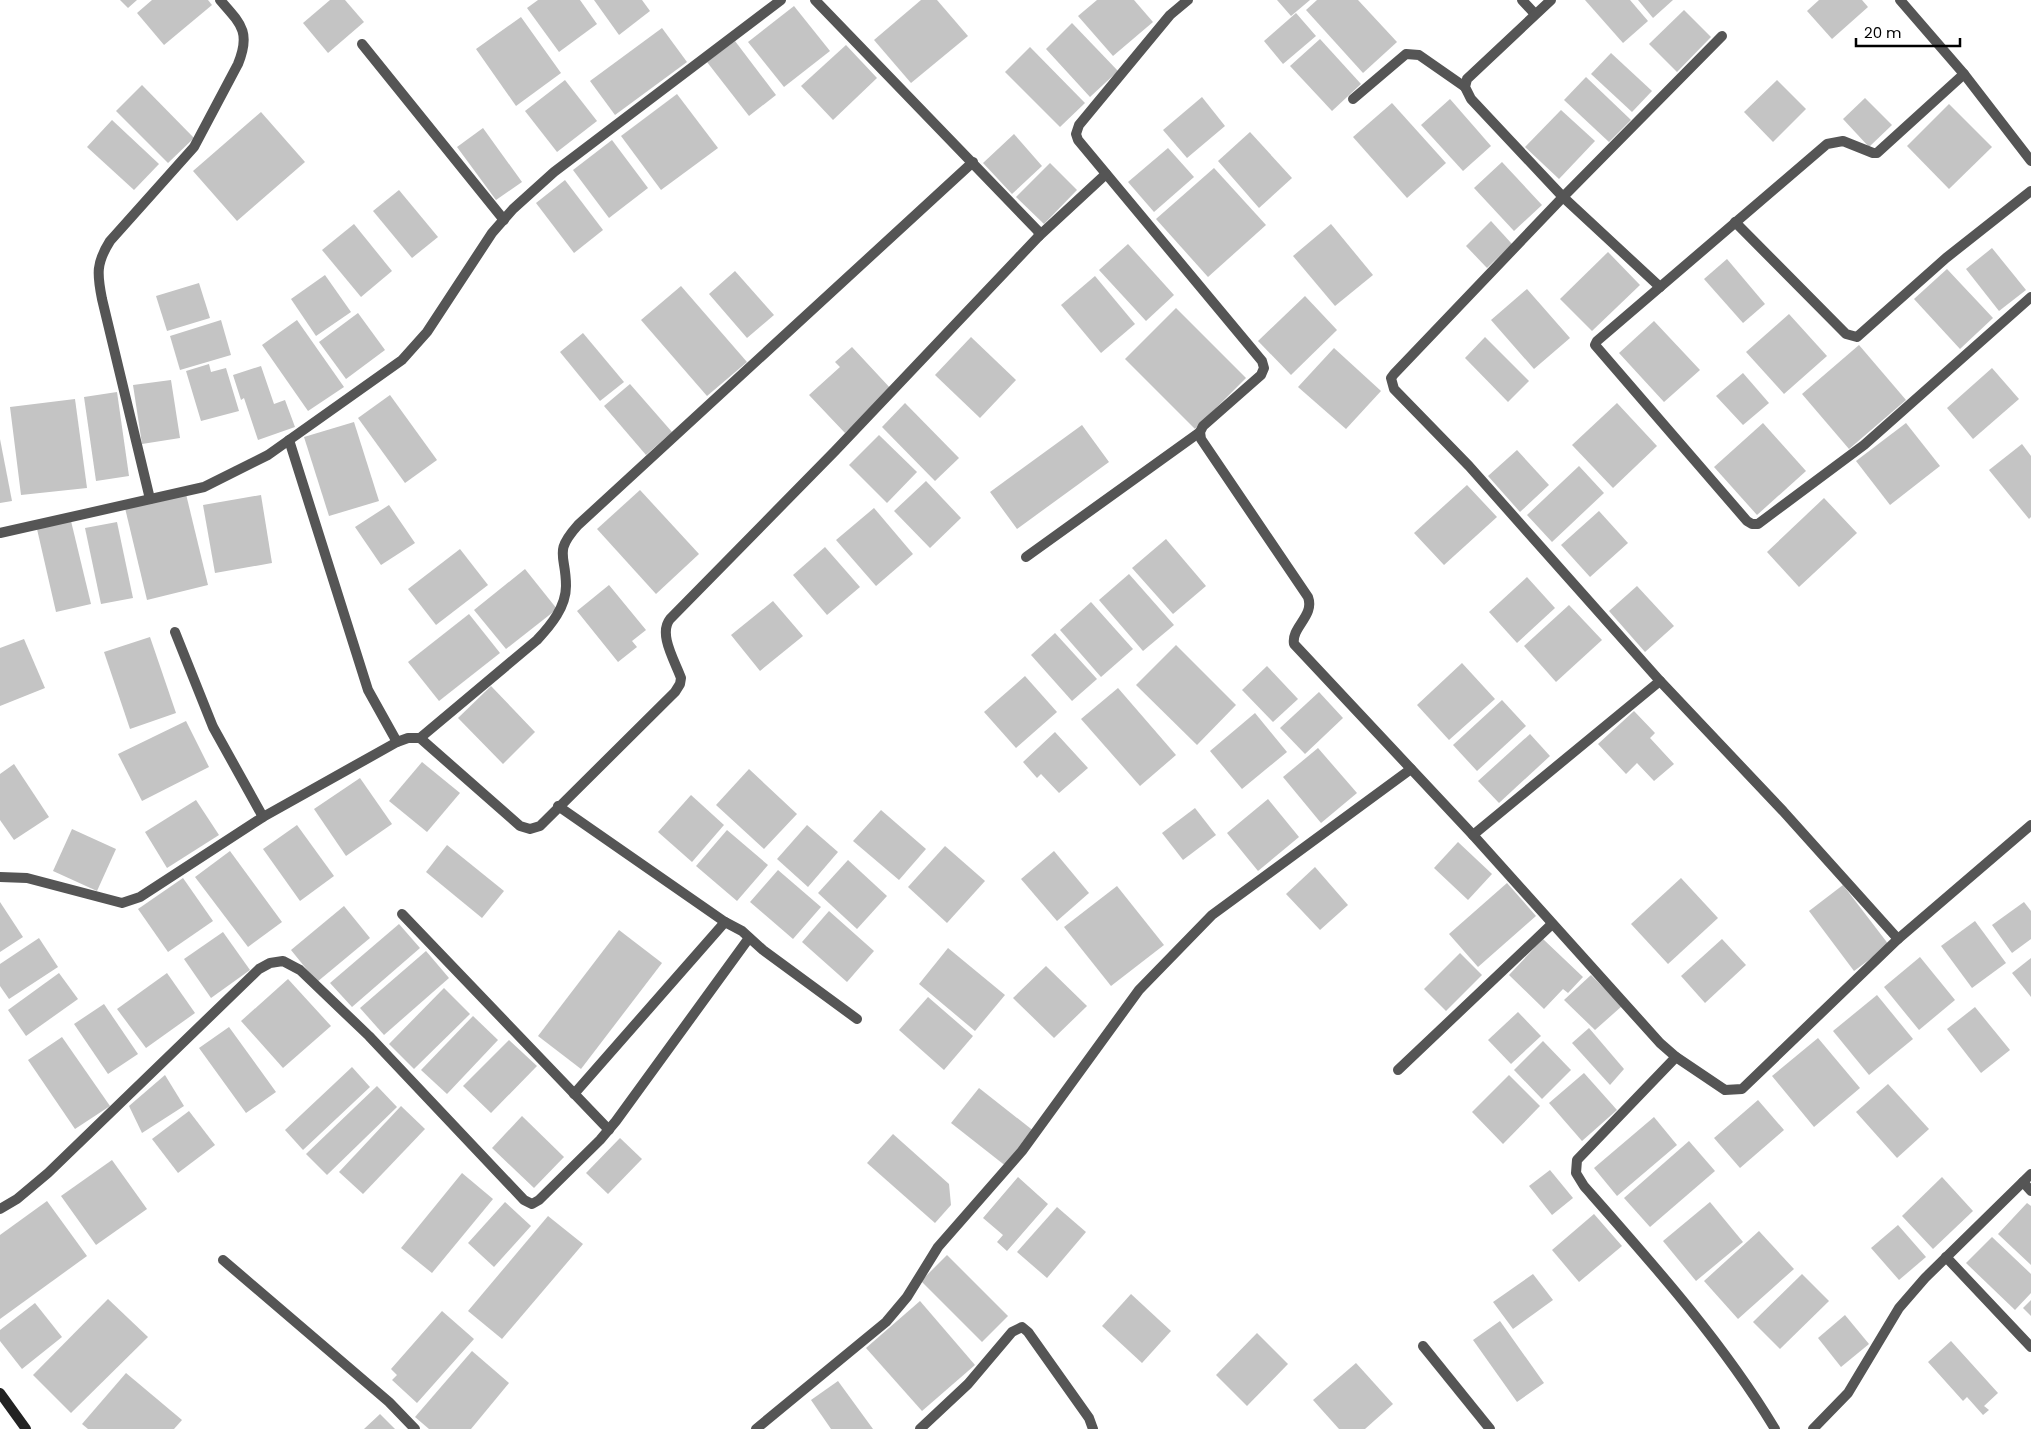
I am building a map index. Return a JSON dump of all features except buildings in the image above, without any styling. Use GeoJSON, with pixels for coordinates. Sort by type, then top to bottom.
{"type":"FeatureCollection","features":[{"type":"Feature","properties":{"kind":"street"},"geometry":{"type":"LineString","coordinates":[[150,499],[102,299],[98,276],[100,256],[110,241],[194,147],[238,64],[244,50],[245,37],[242,26],[220,0]]}},
{"type":"Feature","properties":{"kind":"street"},"geometry":{"type":"LineString","coordinates":[[0,533],[204,487],[268,455],[402,360],[427,332],[492,233],[554,172],[781,0]]}},
{"type":"Feature","properties":{"kind":"street"},"geometry":{"type":"LineString","coordinates":[[815,0],[973,162],[1038,231],[1039,236]]}},
{"type":"Feature","properties":{"kind":"street"},"geometry":{"type":"LineString","coordinates":[[1188,0],[1170,15],[1079,125],[1076,134],[1078,140],[1262,361],[1264,368],[1261,375],[1202,426],[1200,432],[1201,439],[1308,597],[1309,610],[1295,635],[1294,644],[1473,835],[1645,1027],[1676,1058],[1725,1090],[1742,1089],[1898,939],[2031,825]]}},
{"type":"Feature","properties":{"kind":"street"},"geometry":{"type":"LineString","coordinates":[[1522,0],[1535,14]]}},
{"type":"Feature","properties":{"kind":"street"},"geometry":{"type":"LineString","coordinates":[[1465,87],[1467,79],[1551,0]]}},
{"type":"Feature","properties":{"kind":"street"},"geometry":{"type":"LineString","coordinates":[[1900,0],[1964,74],[2031,161]]}},
{"type":"Feature","properties":{"kind":"street"},"geometry":{"type":"LineString","coordinates":[[1722,36],[1563,197],[1394,374],[1391,378],[1391,384],[1394,390],[1469,466],[1660,681],[1783,811],[1898,939]]}},
{"type":"Feature","properties":{"kind":"street"},"geometry":{"type":"LineString","coordinates":[[362,44],[504,220]]}},
{"type":"Feature","properties":{"kind":"street"},"geometry":{"type":"LineString","coordinates":[[1353,99],[1406,54],[1419,55],[1465,87],[1471,99],[1563,197],[1660,287]]}},
{"type":"Feature","properties":{"kind":"street"},"geometry":{"type":"LineString","coordinates":[[1964,74],[1882,150],[1873,153],[1843,140],[1827,144],[1597,341],[1596,345],[1752,524],[1758,524],[1864,445],[2031,297]]}},
{"type":"Feature","properties":{"kind":"street"},"geometry":{"type":"LineString","coordinates":[[0,877],[26,878],[122,903],[140,897],[263,817],[397,742],[408,738],[420,738],[537,640],[553,623],[564,598],[566,586],[561,553],[566,538],[578,524],[973,162]]}},
{"type":"Feature","properties":{"kind":"street"},"geometry":{"type":"LineString","coordinates":[[420,738],[520,826],[530,829],[540,826],[558,806],[675,692],[681,678],[665,633],[665,626],[670,619],[834,451],[1039,236],[1106,174]]}},
{"type":"Feature","properties":{"kind":"street"},"geometry":{"type":"LineString","coordinates":[[1735,222],[1846,334],[1858,337],[1946,258],[2031,191]]}},
{"type":"Feature","properties":{"kind":"street"},"geometry":{"type":"LineString","coordinates":[[1026,557],[1200,432]]}},
{"type":"Feature","properties":{"kind":"street"},"geometry":{"type":"LineString","coordinates":[[289,440],[368,690],[397,742]]}},
{"type":"Feature","properties":{"kind":"street"},"geometry":{"type":"LineString","coordinates":[[175,632],[213,727],[263,817]]}},
{"type":"Feature","properties":{"kind":"street"},"geometry":{"type":"LineString","coordinates":[[1473,835],[1660,681]]}},
{"type":"Feature","properties":{"kind":"street"},"geometry":{"type":"LineString","coordinates":[[756,1429],[886,1322],[907,1297],[938,1247],[1022,1151],[1139,990],[1212,915],[1411,769]]}},
{"type":"Feature","properties":{"kind":"street"},"geometry":{"type":"LineString","coordinates":[[558,806],[750,938],[857,1019]]}},
{"type":"Feature","properties":{"kind":"street"},"geometry":{"type":"LineString","coordinates":[[402,914],[609,1130]]}},
{"type":"Feature","properties":{"kind":"street"},"geometry":{"type":"LineString","coordinates":[[574,1094],[725,922]]}},
{"type":"Feature","properties":{"kind":"street"},"geometry":{"type":"LineString","coordinates":[[1398,1070],[1552,924]]}},
{"type":"Feature","properties":{"kind":"street"},"geometry":{"type":"LineString","coordinates":[[0,1209],[17,1199],[48,1173],[259,969],[270,963],[283,961],[300,970],[369,1036],[524,1200],[532,1204],[539,1200],[609,1130],[750,938]]}},
{"type":"Feature","properties":{"kind":"street"},"geometry":{"type":"LineString","coordinates":[[1676,1058],[1577,1160],[1576,1173],[1584,1186],[1710,1335],[1756,1398],[1775,1429]]}},
{"type":"Feature","properties":{"kind":"street"},"geometry":{"type":"LineString","coordinates":[[1813,1429],[1848,1393],[1899,1308],[1946,1257],[2031,1174]]}},
{"type":"Feature","properties":{"kind":"street"},"geometry":{"type":"LineString","coordinates":[[2023,1182],[2031,1191]]}},
{"type":"Feature","properties":{"kind":"street"},"geometry":{"type":"LineString","coordinates":[[1946,1257],[2031,1347]]}},
{"type":"Feature","properties":{"kind":"street"},"geometry":{"type":"LineString","coordinates":[[223,1260],[389,1402],[415,1429]]}},
{"type":"Feature","properties":{"kind":"street"},"geometry":{"type":"LineString","coordinates":[[920,1429],[968,1384],[1012,1332],[1022,1327],[1028,1332],[1089,1418],[1093,1429]]}},
{"type":"Feature","properties":{"kind":"street"},"geometry":{"type":"LineString","coordinates":[[1423,1346],[1490,1429]]}},
{"type":"Feature","properties":{"kind":"street"},"geometry":{"type":"LineString","coordinates":[[0,1392],[26,1429]]}}]}
